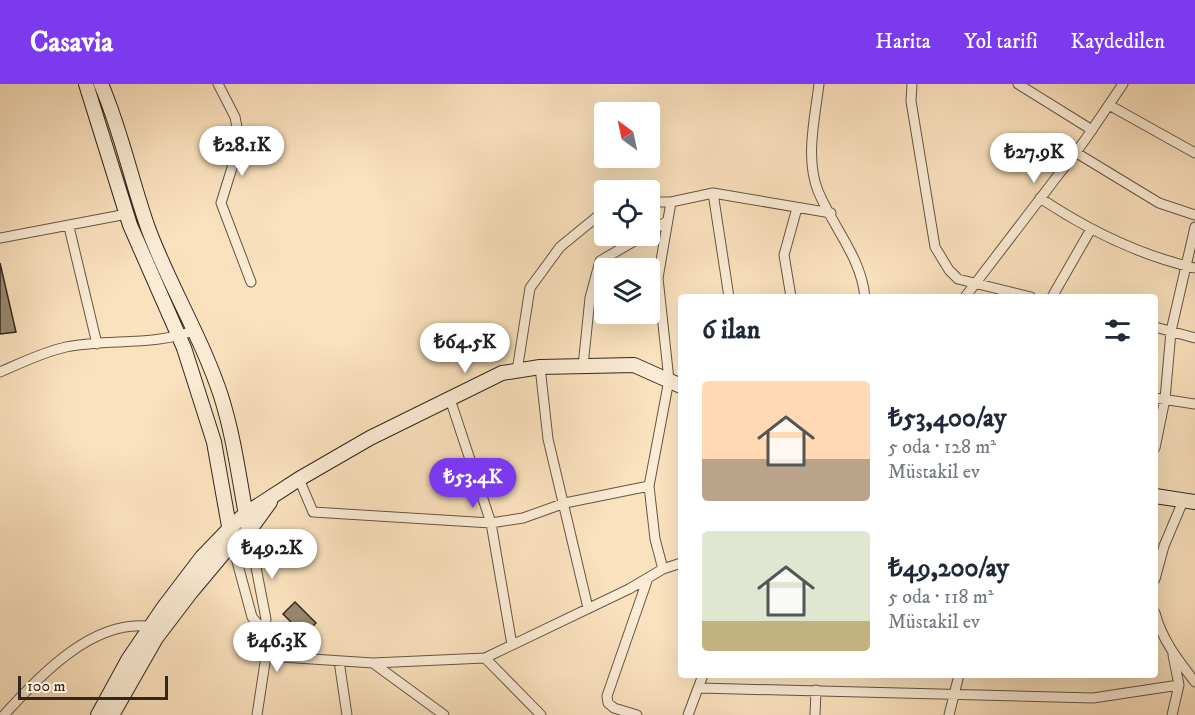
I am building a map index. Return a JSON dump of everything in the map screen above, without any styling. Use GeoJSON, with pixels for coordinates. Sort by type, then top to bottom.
{"type":"FeatureCollection","features":[{"type":"Feature","properties":{"kind":"street"},"geometry":{"type":"LineString","coordinates":[[86,84],[127,214],[184,348],[214,442],[232,543],[252,617],[264,631]]}},
{"type":"Feature","properties":{"kind":"street"},"geometry":{"type":"LineString","coordinates":[[101,84],[110,105],[148,229],[195,330],[221,396],[243,493],[245,514],[266,619],[264,631],[266,656],[257,715]]}},
{"type":"Feature","properties":{"kind":"street"},"geometry":{"type":"LineString","coordinates":[[218,84],[235,117],[240,142],[221,203],[251,282]]}},
{"type":"Feature","properties":{"kind":"street"},"geometry":{"type":"LineString","coordinates":[[819,84],[811,155],[818,190],[864,284],[865,294]]}},
{"type":"Feature","properties":{"kind":"street"},"geometry":{"type":"LineString","coordinates":[[912,84],[911,101],[935,247],[949,270],[958,279],[1018,294]]}},
{"type":"Feature","properties":{"kind":"street"},"geometry":{"type":"LineString","coordinates":[[1018,84],[1092,130]]}},
{"type":"Feature","properties":{"kind":"street"},"geometry":{"type":"LineString","coordinates":[[967,294],[1092,130],[1123,84]]}},
{"type":"Feature","properties":{"kind":"street"},"geometry":{"type":"LineString","coordinates":[[1109,105],[1195,153]]}},
{"type":"Feature","properties":{"kind":"street"},"geometry":{"type":"LineString","coordinates":[[1075,152],[1159,203],[1195,215]]}},
{"type":"Feature","properties":{"kind":"street"},"geometry":{"type":"LineString","coordinates":[[660,202],[671,202],[713,193],[831,213]]}},
{"type":"Feature","properties":{"kind":"street"},"geometry":{"type":"LineString","coordinates":[[713,193],[729,294]]}},
{"type":"Feature","properties":{"kind":"street"},"geometry":{"type":"LineString","coordinates":[[1040,198],[1090,229],[1122,245],[1191,267]]}},
{"type":"Feature","properties":{"kind":"street"},"geometry":{"type":"LineString","coordinates":[[663,569],[655,539],[649,486],[675,383],[658,278],[671,202]]}},
{"type":"Feature","properties":{"kind":"street"},"geometry":{"type":"LineString","coordinates":[[790,294],[784,255],[797,208]]}},
{"type":"Feature","properties":{"kind":"street"},"geometry":{"type":"LineString","coordinates":[[0,238],[69,227],[127,214]]}},
{"type":"Feature","properties":{"kind":"street"},"geometry":{"type":"LineString","coordinates":[[517,370],[530,288],[560,247],[594,219]]}},
{"type":"Feature","properties":{"kind":"street"},"geometry":{"type":"LineString","coordinates":[[660,226],[667,221]]}},
{"type":"Feature","properties":{"kind":"street"},"geometry":{"type":"LineString","coordinates":[[69,227],[97,344]]}},
{"type":"Feature","properties":{"kind":"street"},"geometry":{"type":"LineString","coordinates":[[1158,418],[1171,332],[1191,267],[1195,227]]}},
{"type":"Feature","properties":{"kind":"street"},"geometry":{"type":"LineString","coordinates":[[1054,294],[1090,229]]}},
{"type":"Feature","properties":{"kind":"street"},"geometry":{"type":"LineString","coordinates":[[583,366],[590,298],[600,261],[626,246]]}},
{"type":"Feature","properties":{"kind":"street"},"geometry":{"type":"LineString","coordinates":[[1158,328],[1195,338]]}},
{"type":"Feature","properties":{"kind":"street"},"geometry":{"type":"LineString","coordinates":[[0,372],[67,347],[147,342],[178,337],[195,330]]}},
{"type":"Feature","properties":{"kind":"street"},"geometry":{"type":"LineString","coordinates":[[112,715],[143,659],[157,628],[202,557],[245,514],[273,498],[299,479],[370,438],[502,373],[540,367],[634,365],[675,383]]}},
{"type":"Feature","properties":{"kind":"street"},"geometry":{"type":"LineString","coordinates":[[540,367],[548,439],[565,503],[588,608]]}},
{"type":"Feature","properties":{"kind":"street"},"geometry":{"type":"LineString","coordinates":[[1160,398],[1195,404]]}},
{"type":"Feature","properties":{"kind":"street"},"geometry":{"type":"LineString","coordinates":[[450,399],[490,523],[512,645]]}},
{"type":"Feature","properties":{"kind":"street"},"geometry":{"type":"LineString","coordinates":[[299,479],[313,512],[490,523],[523,518],[565,503],[649,486]]}},
{"type":"Feature","properties":{"kind":"street"},"geometry":{"type":"LineString","coordinates":[[1158,496],[1189,501],[1160,546]]}},
{"type":"Feature","properties":{"kind":"street"},"geometry":{"type":"LineString","coordinates":[[98,715],[128,660],[232,543],[249,531],[273,498]]}},
{"type":"Feature","properties":{"kind":"street"},"geometry":{"type":"LineString","coordinates":[[266,656],[373,663],[485,658],[663,569],[678,564]]}},
{"type":"Feature","properties":{"kind":"street"},"geometry":{"type":"LineString","coordinates":[[637,715],[614,708],[608,703],[607,696],[648,578]]}},
{"type":"Feature","properties":{"kind":"street"},"geometry":{"type":"LineString","coordinates":[[4,715],[76,648],[95,636],[132,624],[157,628]]}},
{"type":"Feature","properties":{"kind":"street"},"geometry":{"type":"LineString","coordinates":[[1158,625],[1172,653],[1195,682]]}},
{"type":"Feature","properties":{"kind":"street"},"geometry":{"type":"LineString","coordinates":[[1172,653],[1179,685],[1172,715]]}},
{"type":"Feature","properties":{"kind":"street"},"geometry":{"type":"LineString","coordinates":[[485,658],[542,715]]}},
{"type":"Feature","properties":{"kind":"street"},"geometry":{"type":"LineString","coordinates":[[339,661],[347,715]]}},
{"type":"Feature","properties":{"kind":"street"},"geometry":{"type":"LineString","coordinates":[[373,663],[444,715]]}},
{"type":"Feature","properties":{"kind":"street"},"geometry":{"type":"LineString","coordinates":[[688,715],[702,678]]}},
{"type":"Feature","properties":{"kind":"street"},"geometry":{"type":"LineString","coordinates":[[949,715],[958,678]]}},
{"type":"Feature","properties":{"kind":"street"},"geometry":{"type":"LineString","coordinates":[[700,688],[1093,698],[1179,685]]}},
{"type":"Feature","properties":{"kind":"street"},"geometry":{"type":"LineString","coordinates":[[815,715],[816,690]]}},
{"type":"Feature","properties":{"kind":"building"},"geometry":{"type":"Polygon","coordinates":[[[0,263],[16,332],[0,334],[0,263]]]}},
{"type":"Feature","properties":{"kind":"building"},"geometry":{"type":"Polygon","coordinates":[[[295,602],[316,623],[304,635],[283,614],[295,602]]]}}]}
